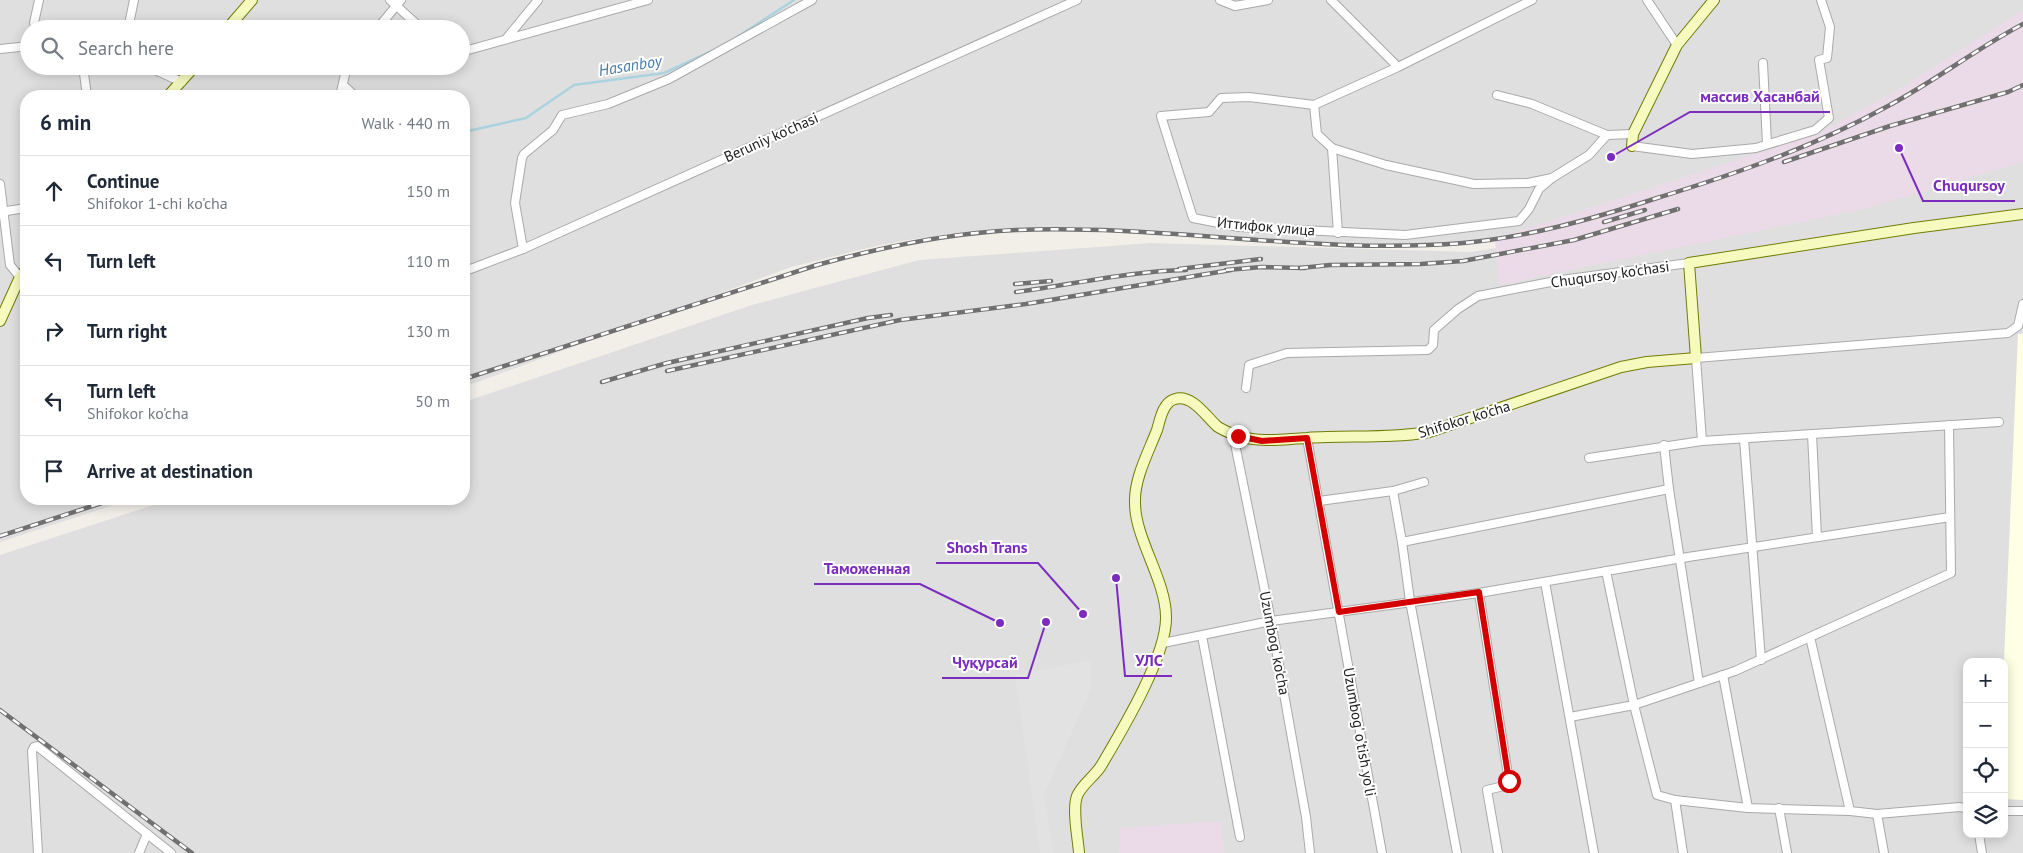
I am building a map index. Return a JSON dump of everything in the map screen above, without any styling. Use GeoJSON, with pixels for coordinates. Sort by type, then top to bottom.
{"type":"FeatureCollection","features":[{"type":"Feature","properties":{"kind":"street"},"geometry":{"type":"LineString","coordinates":[[35,20],[39,0]]}},
{"type":"Feature","properties":{"kind":"street"},"geometry":{"type":"LineString","coordinates":[[130,20],[134,0]]}},
{"type":"Feature","properties":{"kind":"street"},"geometry":{"type":"LineString","coordinates":[[235,20],[252,0]]}},
{"type":"Feature","properties":{"kind":"street"},"geometry":{"type":"LineString","coordinates":[[506,39],[538,0]]}},
{"type":"Feature","properties":{"kind":"street"},"geometry":{"type":"LineString","coordinates":[[470,49],[648,0]]}},
{"type":"Feature","properties":{"kind":"street"},"geometry":{"type":"LineString","coordinates":[[523,249],[515,203],[522,158],[524,154],[553,130],[562,116],[608,104],[669,79],[812,0]]}},
{"type":"Feature","properties":{"kind":"street","name":"Beruniy ko'chasi"},"geometry":{"type":"LineString","coordinates":[[470,269],[523,249],[1077,0]]}},
{"type":"Feature","properties":{"kind":"street"},"geometry":{"type":"LineString","coordinates":[[1220,0],[1235,6],[1268,0]]}},
{"type":"Feature","properties":{"kind":"street"},"geometry":{"type":"LineString","coordinates":[[1330,0],[1398,67]]}},
{"type":"Feature","properties":{"kind":"street"},"geometry":{"type":"LineString","coordinates":[[1338,233],[1332,148],[1317,134],[1314,105],[1398,67],[1532,0]]}},
{"type":"Feature","properties":{"kind":"street"},"geometry":{"type":"LineString","coordinates":[[1647,0],[1677,45]]}},
{"type":"Feature","properties":{"kind":"street"},"geometry":{"type":"LineString","coordinates":[[1714,0],[1677,45],[1633,134],[1632,146],[1692,154],[1756,148],[1815,130],[1829,118],[1819,60],[1827,58],[1830,27],[1821,0]]}},
{"type":"Feature","properties":{"kind":"street"},"geometry":{"type":"LineString","coordinates":[[383,20],[396,2],[413,20]]}},
{"type":"Feature","properties":{"kind":"street"},"geometry":{"type":"LineString","coordinates":[[0,48],[20,47]]}},
{"type":"Feature","properties":{"kind":"street"},"geometry":{"type":"LineString","coordinates":[[1764,63],[1767,144]]}},
{"type":"Feature","properties":{"kind":"street"},"geometry":{"type":"LineString","coordinates":[[84,75],[86,90]]}},
{"type":"Feature","properties":{"kind":"street"},"geometry":{"type":"LineString","coordinates":[[166,75],[182,82]]}},
{"type":"Feature","properties":{"kind":"street"},"geometry":{"type":"LineString","coordinates":[[174,90],[188,75]]}},
{"type":"Feature","properties":{"kind":"street"},"geometry":{"type":"LineString","coordinates":[[341,90],[345,75]]}},
{"type":"Feature","properties":{"kind":"street"},"geometry":{"type":"LineString","coordinates":[[342,85],[348,90]]}},
{"type":"Feature","properties":{"kind":"street"},"geometry":{"type":"LineString","coordinates":[[1497,95],[1532,104],[1607,135],[1633,134]]}},
{"type":"Feature","properties":{"kind":"street","name":"Иттифок улица"},"geometry":{"type":"LineString","coordinates":[[1314,105],[1249,97],[1221,98],[1209,112],[1161,116],[1193,218],[1239,227],[1405,235],[1519,221],[1529,209],[1539,189],[1552,178],[1589,156],[1607,135]]}},
{"type":"Feature","properties":{"kind":"street","name":"Иттифок улица"},"geometry":{"type":"LineString","coordinates":[[1332,148],[1386,165],[1474,184],[1528,183],[1552,178]]}},
{"type":"Feature","properties":{"kind":"street"},"geometry":{"type":"LineString","coordinates":[[0,184],[1,212],[10,265],[20,272]]}},
{"type":"Feature","properties":{"kind":"street"},"geometry":{"type":"LineString","coordinates":[[1,212],[20,209]]}},
{"type":"Feature","properties":{"kind":"street","name":"Chuqursoy ko'chasi"},"geometry":{"type":"LineString","coordinates":[[1246,388],[1248,365],[1287,353],[1428,350],[1433,345],[1434,330],[1458,309],[1478,296],[1562,280],[1689,263],[1914,228],[2023,214]]}},
{"type":"Feature","properties":{"kind":"street"},"geometry":{"type":"LineString","coordinates":[[1689,263],[1702,440]]}},
{"type":"Feature","properties":{"kind":"street"},"geometry":{"type":"LineString","coordinates":[[0,321],[20,280]]}},
{"type":"Feature","properties":{"kind":"street"},"geometry":{"type":"LineString","coordinates":[[1696,358],[2008,333],[2018,326],[2023,304]]}},
{"type":"Feature","properties":{"kind":"street","name":"Shifokor ko'cha"},"geometry":{"type":"LineString","coordinates":[[1163,643],[1166,622],[1165,605],[1136,517],[1136,494],[1141,474],[1166,406],[1172,400],[1180,398],[1192,403],[1204,412],[1217,426],[1233,434],[1262,441],[1404,436],[1429,432],[1621,367],[1647,362],[1696,358]]}},
{"type":"Feature","properties":{"kind":"street"},"geometry":{"type":"LineString","coordinates":[[1589,458],[1702,440],[1744,439],[1999,422]]}},
{"type":"Feature","properties":{"kind":"street"},"geometry":{"type":"LineString","coordinates":[[1570,717],[1634,705],[1723,675],[1761,660],[1951,573],[1949,425]]}},
{"type":"Feature","properties":{"kind":"street","name":"Uzumbog' ko'cha"},"geometry":{"type":"LineString","coordinates":[[1233,434],[1272,621],[1306,817],[1310,853]]}},
{"type":"Feature","properties":{"kind":"street"},"geometry":{"type":"LineString","coordinates":[[1812,434],[1817,537]]}},
{"type":"Feature","properties":{"kind":"street","name":"Uzumbog' o'tish yo'li"},"geometry":{"type":"LineString","coordinates":[[1307,438],[1382,853]]}},
{"type":"Feature","properties":{"kind":"street"},"geometry":{"type":"LineString","coordinates":[[1744,439],[1761,660]]}},
{"type":"Feature","properties":{"kind":"street"},"geometry":{"type":"LineString","coordinates":[[1664,445],[1679,559],[1699,683]]}},
{"type":"Feature","properties":{"kind":"street"},"geometry":{"type":"LineString","coordinates":[[1319,501],[1392,491],[1424,482]]}},
{"type":"Feature","properties":{"kind":"street"},"geometry":{"type":"LineString","coordinates":[[1402,542],[1669,489]]}},
{"type":"Feature","properties":{"kind":"street"},"geometry":{"type":"LineString","coordinates":[[1392,491],[1402,542],[1410,601],[1457,853]]}},
{"type":"Feature","properties":{"kind":"street"},"geometry":{"type":"LineString","coordinates":[[1079,853],[1075,806],[1077,797],[1099,768],[1128,718],[1163,643],[1272,621],[1479,592],[1950,517]]}},
{"type":"Feature","properties":{"kind":"street"},"geometry":{"type":"LineString","coordinates":[[1606,571],[1634,705],[1656,795],[1676,800],[1748,808],[1850,811],[1878,814],[1963,808]]}},
{"type":"Feature","properties":{"kind":"street"},"geometry":{"type":"LineString","coordinates":[[1544,582],[1594,853]]}},
{"type":"Feature","properties":{"kind":"street"},"geometry":{"type":"LineString","coordinates":[[1479,592],[1509,781],[1508,785],[1487,790],[1498,853]]}},
{"type":"Feature","properties":{"kind":"street"},"geometry":{"type":"LineString","coordinates":[[1202,636],[1240,837]]}},
{"type":"Feature","properties":{"kind":"street"},"geometry":{"type":"LineString","coordinates":[[1810,637],[1850,811]]}},
{"type":"Feature","properties":{"kind":"street"},"geometry":{"type":"LineString","coordinates":[[1723,675],[1748,808]]}},
{"type":"Feature","properties":{"kind":"street"},"geometry":{"type":"LineString","coordinates":[[38,853],[32,751],[37,746],[171,853]]}},
{"type":"Feature","properties":{"kind":"street"},"geometry":{"type":"LineString","coordinates":[[1676,800],[1683,853]]}},
{"type":"Feature","properties":{"kind":"street"},"geometry":{"type":"LineString","coordinates":[[1779,808],[1787,853]]}},
{"type":"Feature","properties":{"kind":"street"},"geometry":{"type":"LineString","coordinates":[[2008,811],[2023,811]]}},
{"type":"Feature","properties":{"kind":"street"},"geometry":{"type":"LineString","coordinates":[[1878,814],[1884,853]]}},
{"type":"Feature","properties":{"kind":"street"},"geometry":{"type":"LineString","coordinates":[[139,853],[147,834]]}},
{"type":"Feature","properties":{"kind":"street"},"geometry":{"type":"LineString","coordinates":[[1980,838],[1982,853]]}},
{"type":"Feature","properties":{"kind":"shaded area"},"geometry":{"type":"Polygon","coordinates":[[[0,0],[2023,0],[2023,27],[1857,121],[1516,236],[1428,245],[1326,244],[1066,230],[1017,230],[920,238],[876,246],[791,267],[470,385],[470,90],[20,90],[20,505],[114,505],[0,542],[0,0]]]}},
{"type":"Feature","properties":{"kind":"shaded area"},"geometry":{"type":"Polygon","coordinates":[[[2023,10],[2023,162],[1864,209],[1499,285],[1495,239],[1819,133],[1898,90],[2023,10]]]}},
{"type":"Feature","properties":{"kind":"shaded area"},"geometry":{"type":"Polygon","coordinates":[[[2023,36],[2023,853],[0,853],[0,555],[154,505],[470,505],[470,400],[752,305],[919,260],[1151,243],[1471,252],[1584,234],[1744,183],[2023,36]]]}},
{"type":"Feature","properties":{"kind":"shaded area"},"geometry":{"type":"Polygon","coordinates":[[[2018,334],[2023,334],[2023,800],[2008,799],[2008,658],[2004,658],[2018,334]]]}},
{"type":"Feature","properties":{"kind":"shaded area"},"geometry":{"type":"Polygon","coordinates":[[[1091,660],[1091,689],[1044,794],[1054,853],[1040,853],[1015,675],[1091,660]]]}},
{"type":"Feature","properties":{"kind":"shaded area"},"geometry":{"type":"Polygon","coordinates":[[[1221,821],[1224,853],[1119,853],[1120,828],[1221,821]]]}},
{"type":"Feature","properties":{"kind":"waterway","name":"Hasanboy"},"geometry":{"type":"LineString","coordinates":[[734,39],[794,0]]}},
{"type":"Feature","properties":{"kind":"waterway","name":"Hasanboy"},"geometry":{"type":"LineString","coordinates":[[470,131],[526,118],[574,85],[664,73],[712,51]]}},
{"type":"Feature","properties":{"kind":"railway"},"geometry":{"type":"LineString","coordinates":[[470,377],[817,265],[866,252],[965,234],[1016,230],[1072,229],[1128,231],[1295,243],[1407,246],[1463,243],[1536,232],[1684,190],[1803,147],[1860,121],[1905,96],[2023,24]]}},
{"type":"Feature","properties":{"kind":"railway"},"geometry":{"type":"LineString","coordinates":[[1784,162],[1890,126],[2008,92],[2023,85]]}},
{"type":"Feature","properties":{"kind":"railway"},"geometry":{"type":"LineString","coordinates":[[1300,268],[1330,265],[1421,264],[1463,261],[1574,240],[1678,209]]}},
{"type":"Feature","properties":{"kind":"railway"},"geometry":{"type":"LineString","coordinates":[[1604,222],[1645,210]]}},
{"type":"Feature","properties":{"kind":"railway"},"geometry":{"type":"LineString","coordinates":[[1179,269],[1261,259]]}},
{"type":"Feature","properties":{"kind":"railway"},"geometry":{"type":"LineString","coordinates":[[1226,270],[1262,267],[1305,268]]}},
{"type":"Feature","properties":{"kind":"railway"},"geometry":{"type":"LineString","coordinates":[[1016,292],[1122,276],[1186,270]]}},
{"type":"Feature","properties":{"kind":"railway"},"geometry":{"type":"LineString","coordinates":[[667,371],[900,320],[1026,304],[1231,270]]}},
{"type":"Feature","properties":{"kind":"railway"},"geometry":{"type":"LineString","coordinates":[[1015,284],[1051,281]]}},
{"type":"Feature","properties":{"kind":"railway"},"geometry":{"type":"LineString","coordinates":[[602,382],[667,363],[868,318],[891,315]]}},
{"type":"Feature","properties":{"kind":"railway"},"geometry":{"type":"LineString","coordinates":[[0,536],[96,505]]}},
{"type":"Feature","properties":{"kind":"railway"},"geometry":{"type":"LineString","coordinates":[[0,710],[192,853]]}},
{"type":"Feature","properties":{"kind":"place","name":"Chuqursoy"},"geometry":{"type":"Point","coordinates":[1899,148]}},
{"type":"Feature","properties":{"kind":"place","name":"массив Хасанбай"},"geometry":{"type":"Point","coordinates":[1611,157]}},
{"type":"Feature","properties":{"kind":"place","name":"УЛС"},"geometry":{"type":"Point","coordinates":[1116,578]}},
{"type":"Feature","properties":{"kind":"place","name":"Shosh Trans"},"geometry":{"type":"Point","coordinates":[1083,614]}},
{"type":"Feature","properties":{"kind":"place","name":"Чуқурсай"},"geometry":{"type":"Point","coordinates":[1046,622]}},
{"type":"Feature","properties":{"kind":"place","name":"Таможенная"},"geometry":{"type":"Point","coordinates":[1000,623]}},
{"type":"Feature","properties":{"kind":"route"},"geometry":{"type":"LineString","coordinates":[[1238,436],[1262,441],[1307,438],[1339,612],[1479,592],[1509,781]]}}]}
